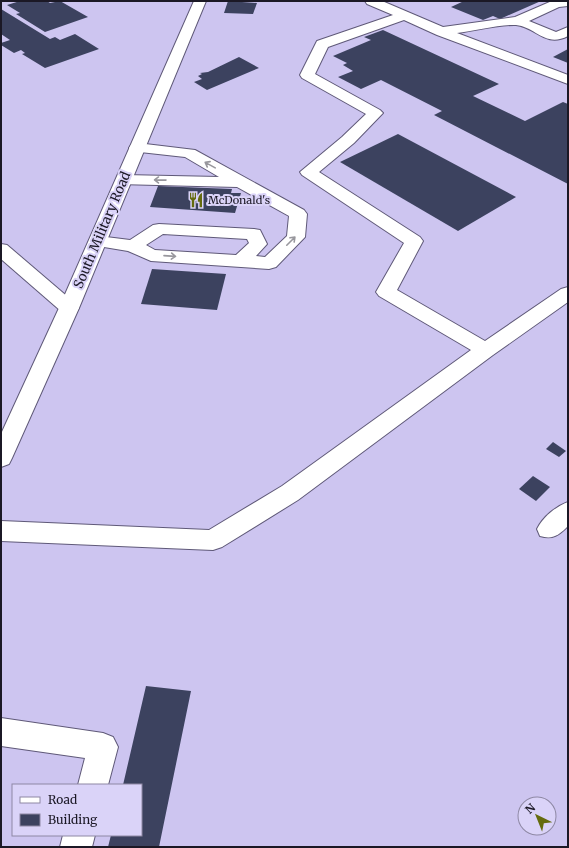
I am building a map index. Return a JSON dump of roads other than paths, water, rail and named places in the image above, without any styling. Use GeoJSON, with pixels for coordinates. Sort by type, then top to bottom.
{"type":"FeatureCollection","features":[{"type":"Feature","properties":{"kind":"main road","name":"South Military Road"},"geometry":{"type":"LineString","coordinates":[[1,458],[69,308],[200,1]]}},
{"type":"Feature","properties":{"kind":"main road"},"geometry":{"type":"LineString","coordinates":[[371,1],[442,32],[568,80]]}},
{"type":"Feature","properties":{"kind":"main road"},"geometry":{"type":"LineString","coordinates":[[442,32],[518,21],[556,4],[568,2]]}},
{"type":"Feature","properties":{"kind":"main road"},"geometry":{"type":"LineString","coordinates":[[543,10],[568,20]]}},
{"type":"Feature","properties":{"kind":"main road"},"geometry":{"type":"LineString","coordinates":[[404,15],[322,44],[307,75],[375,113],[348,140],[308,172],[414,241],[386,292],[486,350]]}},
{"type":"Feature","properties":{"kind":"main road"},"geometry":{"type":"LineString","coordinates":[[518,21],[556,37],[568,31]]}},
{"type":"Feature","properties":{"kind":"main road"},"geometry":{"type":"LineString","coordinates":[[98,241],[133,246],[151,255],[269,263],[296,236],[298,214],[189,153],[137,148]]}},
{"type":"Feature","properties":{"kind":"main road"},"geometry":{"type":"LineString","coordinates":[[124,180],[241,182]]}},
{"type":"Feature","properties":{"kind":"main road"},"geometry":{"type":"LineString","coordinates":[[133,246],[159,229],[254,234],[258,244],[242,261]]}},
{"type":"Feature","properties":{"kind":"main road"},"geometry":{"type":"LineString","coordinates":[[1,249],[69,308]]}},
{"type":"Feature","properties":{"kind":"main road"},"geometry":{"type":"LineString","coordinates":[[1,531],[213,540],[290,493],[486,350],[568,293]]}},
{"type":"Feature","properties":{"kind":"main road"},"geometry":{"type":"LineString","coordinates":[[549,529],[568,512]]}},
{"type":"Feature","properties":{"kind":"main road"},"geometry":{"type":"LineString","coordinates":[[1,732],[103,747],[93,784]]}},
{"type":"Feature","properties":{"kind":"main road"},"geometry":{"type":"LineString","coordinates":[[76,847],[79,836]]}},
{"type":"Feature","properties":{"kind":"place","name":"McDonald's"},"geometry":{"type":"Point","coordinates":[196,200]}}]}
